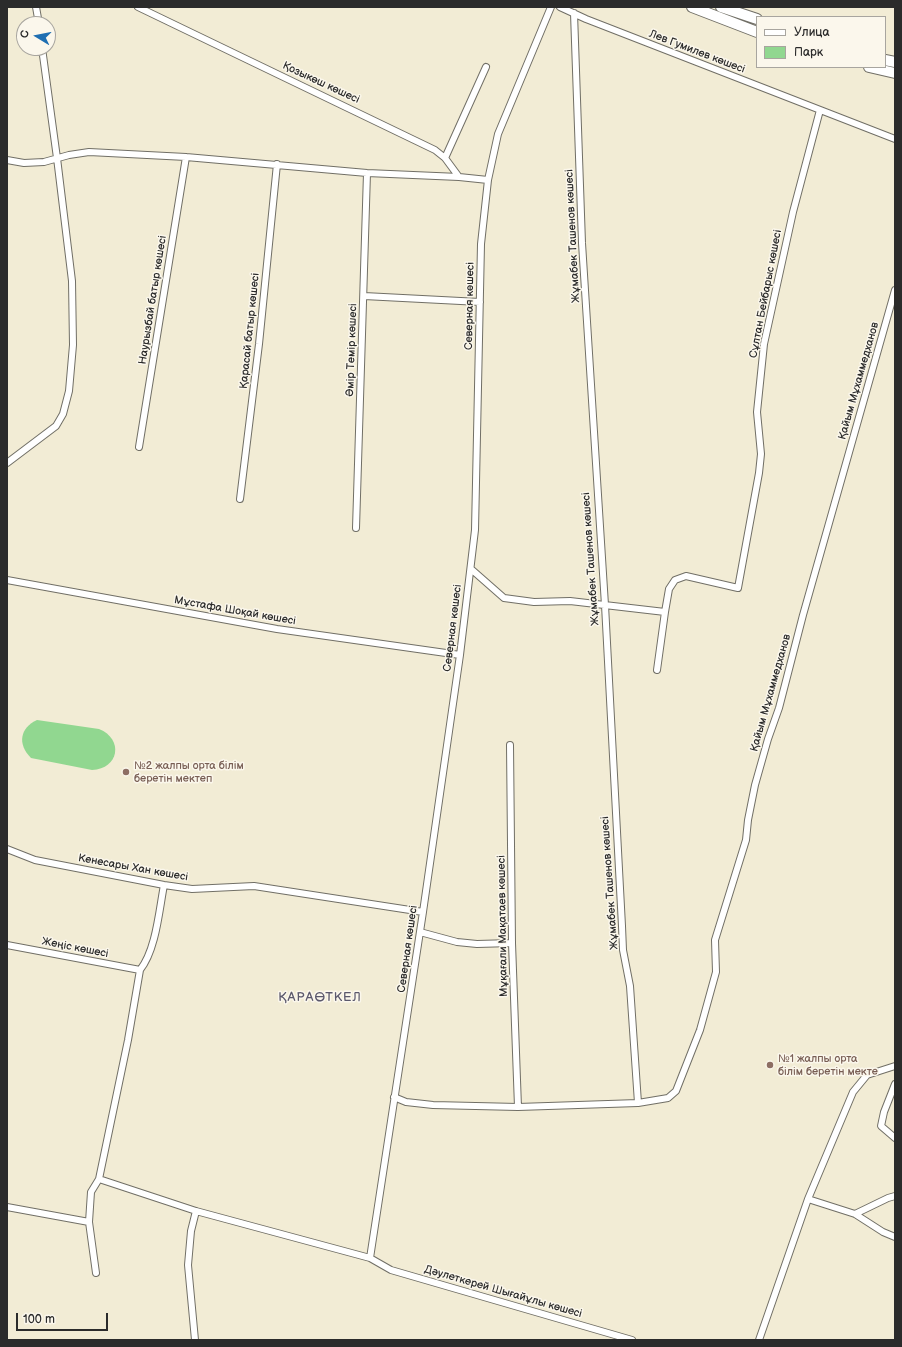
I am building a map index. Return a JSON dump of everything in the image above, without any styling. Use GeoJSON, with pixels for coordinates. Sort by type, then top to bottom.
{"type":"FeatureCollection","features":[{"type":"Feature","properties":{"kind":"highway"},"geometry":{"type":"LineString","coordinates":[[692,7],[756,32]]}},
{"type":"Feature","properties":{"kind":"highway"},"geometry":{"type":"LineString","coordinates":[[721,7],[756,19]]}},
{"type":"Feature","properties":{"kind":"highway"},"geometry":{"type":"LineString","coordinates":[[874,68],[895,73]]}},
{"type":"Feature","properties":{"kind":"street","name":"Қозыкөш көшесі"},"geometry":{"type":"LineString","coordinates":[[138,7],[435,150],[445,158],[459,177]]}},
{"type":"Feature","properties":{"kind":"street","name":"Северная көшесі"},"geometry":{"type":"LineString","coordinates":[[370,1258],[423,912],[460,655],[475,530],[481,244],[488,180],[498,134],[551,7]]}},
{"type":"Feature","properties":{"kind":"street","name":"Лев Гумилев көшесі"},"geometry":{"type":"LineString","coordinates":[[560,7],[574,14],[895,139]]}},
{"type":"Feature","properties":{"kind":"street","name":"Жұмабек Ташенов көшесі"},"geometry":{"type":"LineString","coordinates":[[574,14],[582,243],[605,605],[622,934],[630,986],[638,1103]]}},
{"type":"Feature","properties":{"kind":"street"},"geometry":{"type":"LineString","coordinates":[[7,462],[56,426],[63,414],[69,391],[73,345],[72,281],[43,56]]}},
{"type":"Feature","properties":{"kind":"street"},"geometry":{"type":"LineString","coordinates":[[445,158],[486,67]]}},
{"type":"Feature","properties":{"kind":"street","name":"Сұлтан Бейбарыс көшесі"},"geometry":{"type":"LineString","coordinates":[[665,612],[667,599],[674,580],[686,576],[738,588],[759,473],[761,454],[757,412],[764,344],[793,212],[820,110]]}},
{"type":"Feature","properties":{"kind":"street"},"geometry":{"type":"LineString","coordinates":[[7,160],[24,163],[44,162],[89,152],[186,157],[367,173],[459,177],[488,180]]}},
{"type":"Feature","properties":{"kind":"street","name":"Наурызбай батыр көшесі"},"geometry":{"type":"LineString","coordinates":[[139,447],[186,157]]}},
{"type":"Feature","properties":{"kind":"street","name":"Қарасай батыр көшесі"},"geometry":{"type":"LineString","coordinates":[[240,499],[259,344],[277,164]]}},
{"type":"Feature","properties":{"kind":"street","name":"Әмір Темір көшесі"},"geometry":{"type":"LineString","coordinates":[[356,528],[367,173]]}},
{"type":"Feature","properties":{"kind":"street","name":"Қайым Мұхаммедханов"},"geometry":{"type":"LineString","coordinates":[[638,1103],[668,1098],[676,1091],[700,1030],[716,972],[714,940],[746,840],[748,820],[755,785],[768,739],[779,708],[803,615],[895,290]]}},
{"type":"Feature","properties":{"kind":"street"},"geometry":{"type":"LineString","coordinates":[[364,296],[480,302]]}},
{"type":"Feature","properties":{"kind":"street"},"geometry":{"type":"LineString","coordinates":[[470,569],[504,598],[534,602],[570,601],[665,612],[657,670]]}},
{"type":"Feature","properties":{"kind":"street","name":"Мұстафа Шоқай көшесі"},"geometry":{"type":"LineString","coordinates":[[7,580],[277,629],[460,655]]}},
{"type":"Feature","properties":{"kind":"street","name":"Мұқағали Мақатаев көшесі"},"geometry":{"type":"LineString","coordinates":[[510,745],[512,943],[518,1107]]}},
{"type":"Feature","properties":{"kind":"street","name":"Кенесары Хан көшесі"},"geometry":{"type":"LineString","coordinates":[[7,849],[35,860],[164,885],[192,888],[254,886],[423,912]]}},
{"type":"Feature","properties":{"kind":"street"},"geometry":{"type":"LineString","coordinates":[[96,1273],[89,1222],[91,1192],[99,1179],[128,1040],[140,970],[146,962],[151,950],[164,885]]}},
{"type":"Feature","properties":{"kind":"street"},"geometry":{"type":"LineString","coordinates":[[420,932],[457,942],[477,944],[512,943]]}},
{"type":"Feature","properties":{"kind":"street","name":"Жеңіс көшесі"},"geometry":{"type":"LineString","coordinates":[[7,945],[140,970]]}},
{"type":"Feature","properties":{"kind":"street"},"geometry":{"type":"LineString","coordinates":[[759,1340],[808,1199],[853,1092],[867,1075],[895,1066]]}},
{"type":"Feature","properties":{"kind":"street"},"geometry":{"type":"LineString","coordinates":[[895,1084],[882,1122],[883,1129],[895,1138]]}},
{"type":"Feature","properties":{"kind":"street"},"geometry":{"type":"LineString","coordinates":[[394,1097],[406,1102],[433,1105],[518,1107],[638,1103]]}},
{"type":"Feature","properties":{"kind":"street","name":"Дәулеткерей Шығайұлы көшесі"},"geometry":{"type":"LineString","coordinates":[[99,1179],[196,1211],[370,1258],[391,1270],[632,1340]]}},
{"type":"Feature","properties":{"kind":"street"},"geometry":{"type":"LineString","coordinates":[[856,1214],[895,1196]]}},
{"type":"Feature","properties":{"kind":"street"},"geometry":{"type":"LineString","coordinates":[[808,1199],[856,1214],[883,1232],[895,1237]]}},
{"type":"Feature","properties":{"kind":"street"},"geometry":{"type":"LineString","coordinates":[[7,1207],[89,1222]]}},
{"type":"Feature","properties":{"kind":"street"},"geometry":{"type":"LineString","coordinates":[[195,1340],[188,1265],[191,1231],[196,1211]]}},
{"type":"Feature","properties":{"kind":"green space"},"geometry":{"type":"Polygon","coordinates":[[[37,720],[99,729],[112,739],[115,746],[113,759],[108,765],[92,770],[31,758],[24,747],[22,737],[27,727],[37,720]]]}},
{"type":"Feature","properties":{"kind":"place","name":"№2 жалпы орта білім беретін мектеп"},"geometry":{"type":"Point","coordinates":[126,772]}},
{"type":"Feature","properties":{"kind":"place","name":"№1 жалпы орта білім беретін мекте"},"geometry":{"type":"Point","coordinates":[770,1065]}},
{"type":"Feature","properties":{"kind":"district","name":"ҚАРАӨТКЕЛ"},"geometry":{"type":"Point","coordinates":[320,998]}}]}
